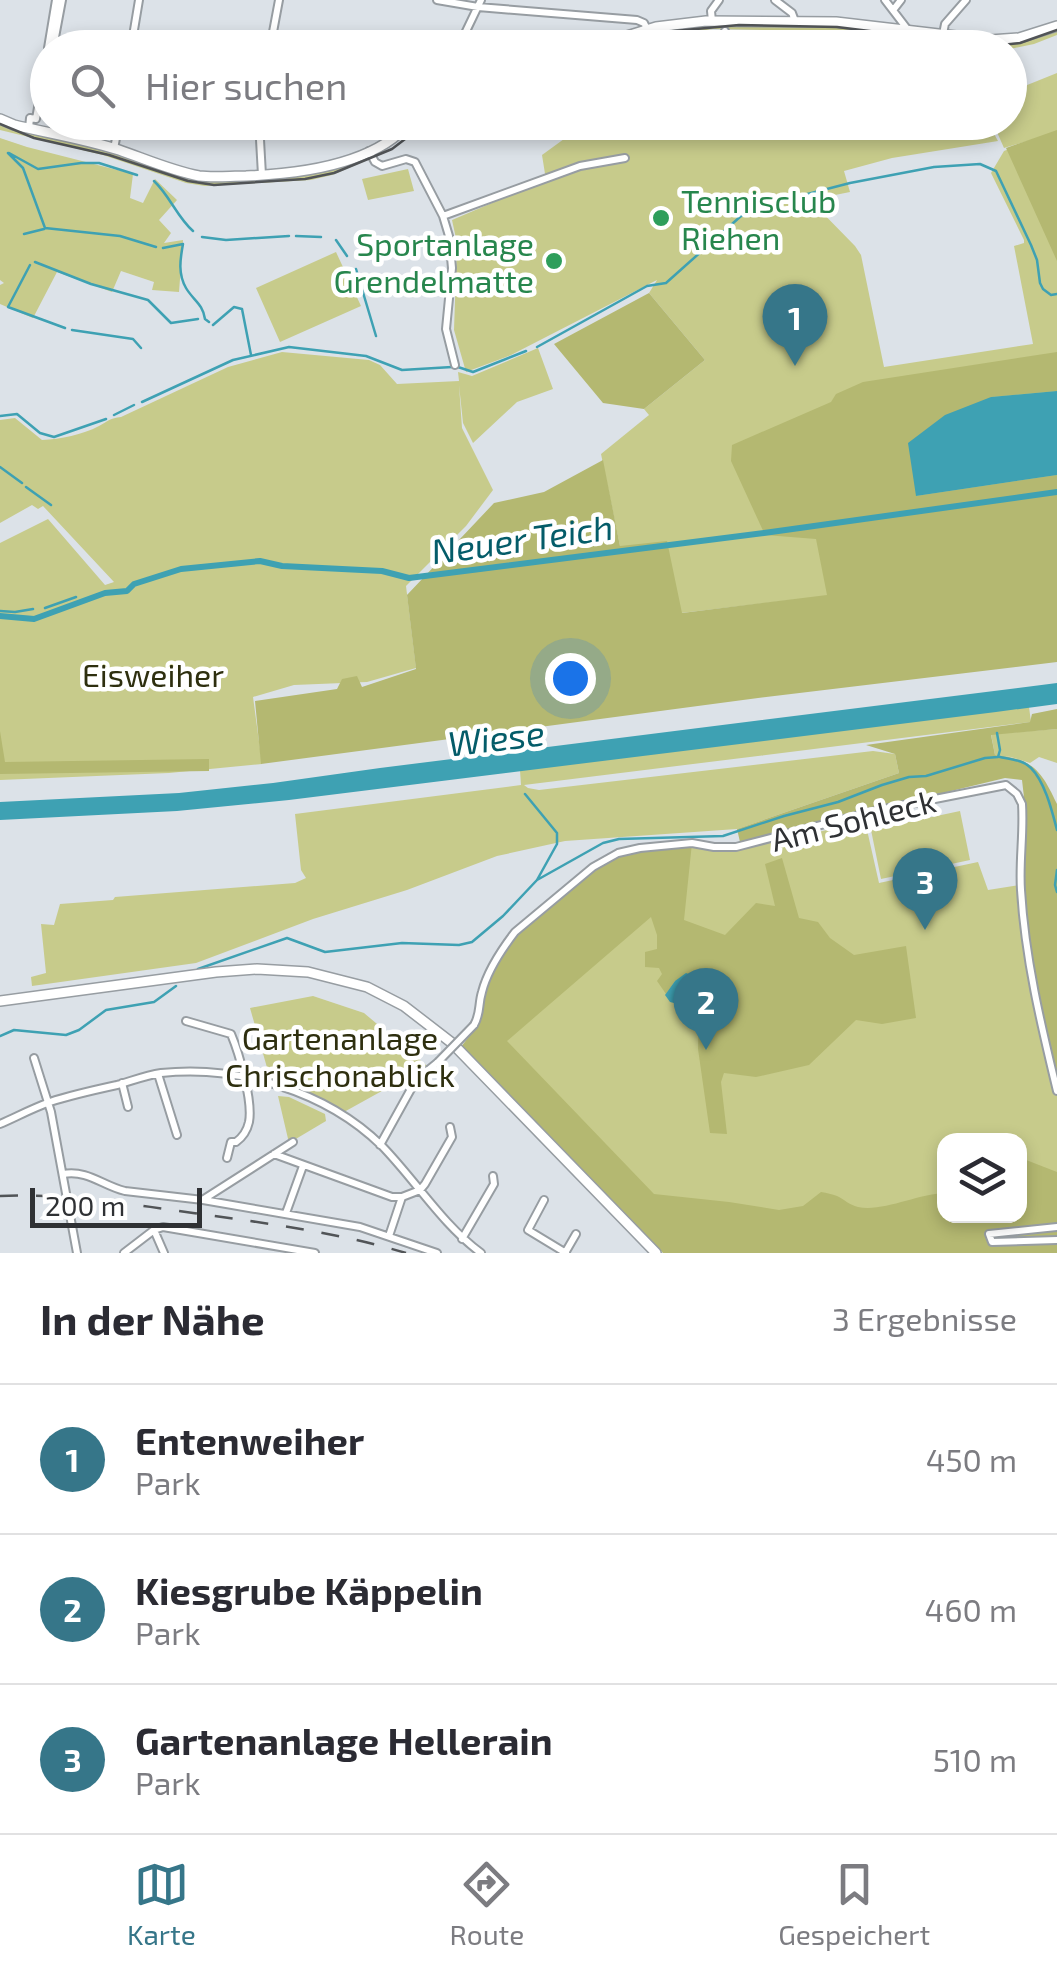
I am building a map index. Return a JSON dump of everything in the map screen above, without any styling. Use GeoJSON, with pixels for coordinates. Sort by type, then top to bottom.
{"type":"FeatureCollection","features":[{"type":"Feature","properties":{"kind":"main road"},"geometry":{"type":"LineString","coordinates":[[644,30],[712,21],[794,21],[901,30]]}},
{"type":"Feature","properties":{"kind":"main road"},"geometry":{"type":"LineString","coordinates":[[1027,35],[1057,26]]}},
{"type":"Feature","properties":{"kind":"main road"},"geometry":{"type":"LineString","coordinates":[[0,119],[30,125]]}},
{"type":"Feature","properties":{"kind":"main road"},"geometry":{"type":"LineString","coordinates":[[85,140],[202,176],[315,170],[390,140]]}},
{"type":"Feature","properties":{"kind":"main road"},"geometry":{"type":"LineString","coordinates":[[0,1001],[190,976],[278,969],[328,976],[367,988],[429,1023],[467,1057],[656,1253]]}},
{"type":"Feature","properties":{"kind":"street"},"geometry":{"type":"LineString","coordinates":[[53,30],[59,0]]}},
{"type":"Feature","properties":{"kind":"street"},"geometry":{"type":"LineString","coordinates":[[134,30],[139,0]]}},
{"type":"Feature","properties":{"kind":"street"},"geometry":{"type":"LineString","coordinates":[[273,30],[279,0]]}},
{"type":"Feature","properties":{"kind":"street"},"geometry":{"type":"LineString","coordinates":[[436,0],[638,20],[647,29]]}},
{"type":"Feature","properties":{"kind":"street"},"geometry":{"type":"LineString","coordinates":[[712,21],[712,10],[719,0]]}},
{"type":"Feature","properties":{"kind":"street"},"geometry":{"type":"LineString","coordinates":[[775,0],[792,13],[794,21]]}},
{"type":"Feature","properties":{"kind":"street"},"geometry":{"type":"LineString","coordinates":[[885,0],[908,30]]}},
{"type":"Feature","properties":{"kind":"street"},"geometry":{"type":"LineString","coordinates":[[894,9],[901,0]]}},
{"type":"Feature","properties":{"kind":"street"},"geometry":{"type":"LineString","coordinates":[[944,30],[966,0]]}},
{"type":"Feature","properties":{"kind":"street"},"geometry":{"type":"LineString","coordinates":[[467,30],[480,3]]}},
{"type":"Feature","properties":{"kind":"street"},"geometry":{"type":"LineString","coordinates":[[114,148],[115,140]]}},
{"type":"Feature","properties":{"kind":"street"},"geometry":{"type":"LineString","coordinates":[[261,140],[262,175]]}},
{"type":"Feature","properties":{"kind":"street"},"geometry":{"type":"LineString","coordinates":[[369,151],[382,166],[406,160],[415,162],[443,216],[452,254],[446,328],[455,365]]}},
{"type":"Feature","properties":{"kind":"street"},"geometry":{"type":"LineString","coordinates":[[443,216],[580,166],[625,158]]}},
{"type":"Feature","properties":{"kind":"street","name":"Am Sohleck"},"geometry":{"type":"LineString","coordinates":[[380,1144],[416,1080],[474,1025],[480,1014],[484,987],[515,932],[602,860],[640,848],[675,844],[736,847],[879,810],[1006,784],[1022,804],[1020,885],[1028,953],[1057,1091]]}},
{"type":"Feature","properties":{"kind":"street"},"geometry":{"type":"LineString","coordinates":[[186,1021],[231,1034],[240,1054],[249,1122],[243,1136],[231,1142],[226,1158]]}},
{"type":"Feature","properties":{"kind":"street"},"geometry":{"type":"LineString","coordinates":[[34,1058],[48,1103],[78,1253]]}},
{"type":"Feature","properties":{"kind":"street"},"geometry":{"type":"LineString","coordinates":[[0,1124],[48,1103],[158,1074],[199,1072],[276,1084],[342,1115],[380,1144],[462,1239],[481,1253]]}},
{"type":"Feature","properties":{"kind":"street"},"geometry":{"type":"LineString","coordinates":[[158,1074],[176,1135]]}},
{"type":"Feature","properties":{"kind":"street"},"geometry":{"type":"LineString","coordinates":[[122,1083],[128,1108]]}},
{"type":"Feature","properties":{"kind":"street"},"geometry":{"type":"LineString","coordinates":[[274,1154],[374,1192],[402,1197],[420,1190],[452,1137],[450,1127]]}},
{"type":"Feature","properties":{"kind":"street"},"geometry":{"type":"LineString","coordinates":[[203,1200],[293,1142]]}},
{"type":"Feature","properties":{"kind":"street"},"geometry":{"type":"LineString","coordinates":[[286,1213],[303,1166]]}},
{"type":"Feature","properties":{"kind":"street"},"geometry":{"type":"LineString","coordinates":[[63,1174],[82,1172],[112,1188],[360,1227],[436,1253]]}},
{"type":"Feature","properties":{"kind":"street"},"geometry":{"type":"LineString","coordinates":[[462,1239],[494,1184],[493,1176]]}},
{"type":"Feature","properties":{"kind":"street"},"geometry":{"type":"LineString","coordinates":[[389,1236],[402,1197]]}},
{"type":"Feature","properties":{"kind":"street"},"geometry":{"type":"LineString","coordinates":[[544,1200],[528,1230],[566,1253],[576,1234]]}},
{"type":"Feature","properties":{"kind":"street"},"geometry":{"type":"LineString","coordinates":[[1057,1227],[989,1234],[992,1242],[1057,1240]]}},
{"type":"Feature","properties":{"kind":"street"},"geometry":{"type":"LineString","coordinates":[[124,1253],[162,1228],[315,1253]]}},
{"type":"Feature","properties":{"kind":"street"},"geometry":{"type":"LineString","coordinates":[[154,1230],[164,1253]]}},
{"type":"Feature","properties":{"kind":"green space"},"geometry":{"type":"Polygon","coordinates":[[[821,25],[866,30],[666,30],[821,25]]]}},
{"type":"Feature","properties":{"kind":"green space"},"geometry":{"type":"Polygon","coordinates":[[[1057,28],[1057,35],[1027,45],[1027,34],[1057,28]]]}},
{"type":"Feature","properties":{"kind":"green space"},"geometry":{"type":"Polygon","coordinates":[[[1057,73],[1057,493],[826,596],[681,613],[620,546],[601,454],[649,415],[644,409],[705,360],[649,293],[657,280],[511,355],[466,372],[454,330],[457,243],[452,220],[546,180],[542,155],[563,140],[997,140],[892,158],[844,171],[850,192],[810,200],[861,255],[884,367],[1033,344],[1014,246],[1024,240],[991,173],[1004,151],[1031,140],[1004,148],[1000,140],[1027,140],[1027,85],[1057,73]]]}},
{"type":"Feature","properties":{"kind":"green space"},"geometry":{"type":"Polygon","coordinates":[[[0,125],[30,132],[30,137],[0,130],[0,125]]]}},
{"type":"Feature","properties":{"kind":"green space"},"geometry":{"type":"Polygon","coordinates":[[[1057,130],[1057,261],[1006,148],[1057,130]]]}},
{"type":"Feature","properties":{"kind":"green space"},"geometry":{"type":"Polygon","coordinates":[[[0,138],[133,174],[130,198],[143,203],[155,179],[177,200],[159,220],[171,233],[164,243],[183,240],[179,292],[152,290],[154,282],[121,271],[112,292],[57,272],[33,318],[0,304],[0,285],[4,283],[0,280],[0,138]]]}},
{"type":"Feature","properties":{"kind":"green space"},"geometry":{"type":"Polygon","coordinates":[[[41,140],[66,140],[220,180],[310,174],[368,155],[370,159],[311,180],[205,186],[41,140]]]}},
{"type":"Feature","properties":{"kind":"green space"},"geometry":{"type":"Polygon","coordinates":[[[408,169],[414,191],[368,200],[362,179],[408,169]]]}},
{"type":"Feature","properties":{"kind":"green space"},"geometry":{"type":"Polygon","coordinates":[[[336,252],[361,306],[280,342],[256,288],[336,252]]]}},
{"type":"Feature","properties":{"kind":"green space"},"geometry":{"type":"Polygon","coordinates":[[[649,293],[705,360],[644,409],[603,403],[554,344],[649,293]]]}},
{"type":"Feature","properties":{"kind":"green space","name":"Eisweiher"},"geometry":{"type":"Polygon","coordinates":[[[538,348],[553,389],[517,402],[473,443],[463,423],[459,385],[462,428],[493,490],[466,526],[406,586],[416,668],[367,682],[294,685],[253,697],[262,764],[169,773],[0,780],[0,543],[48,519],[105,585],[114,582],[43,506],[38,509],[32,505],[0,523],[0,420],[15,418],[42,440],[71,436],[228,367],[282,352],[369,360],[380,365],[397,384],[459,381],[458,372],[472,376],[538,348]]]}},
{"type":"Feature","properties":{"kind":"green space"},"geometry":{"type":"Polygon","coordinates":[[[1057,352],[1057,391],[991,397],[916,496],[1057,475],[1057,662],[261,764],[255,701],[337,689],[342,679],[357,676],[362,687],[416,669],[407,595],[494,503],[544,492],[603,460],[620,546],[667,541],[682,613],[827,595],[816,539],[765,535],[731,461],[732,445],[831,402],[836,394],[863,382],[1057,352]]]}},
{"type":"Feature","properties":{"kind":"green space"},"geometry":{"type":"Polygon","coordinates":[[[1029,707],[1031,722],[524,785],[539,790],[873,751],[895,754],[899,773],[737,829],[565,841],[497,856],[196,963],[32,986],[31,977],[46,973],[41,924],[54,925],[60,904],[295,883],[306,878],[301,870],[295,814],[521,785],[520,770],[1029,707]]]}},
{"type":"Feature","properties":{"kind":"green space"},"geometry":{"type":"Polygon","coordinates":[[[1057,709],[1057,729],[991,735],[995,755],[1034,768],[1057,804],[1057,1089],[1028,952],[1022,780],[1005,778],[740,842],[737,829],[899,773],[895,754],[866,745],[1030,722],[1032,714],[1057,709]]]}},
{"type":"Feature","properties":{"kind":"green space"},"geometry":{"type":"Polygon","coordinates":[[[1057,729],[1057,763],[1039,757],[1030,763],[995,755],[991,734],[1057,729]]]}},
{"type":"Feature","properties":{"kind":"green space"},"geometry":{"type":"Polygon","coordinates":[[[0,731],[5,762],[209,759],[209,771],[0,774],[0,731]]]}},
{"type":"Feature","properties":{"kind":"green space"},"geometry":{"type":"Polygon","coordinates":[[[960,811],[970,860],[881,879],[871,830],[960,811]]]}},
{"type":"Feature","properties":{"kind":"green space"},"geometry":{"type":"Polygon","coordinates":[[[865,821],[879,883],[978,862],[988,890],[1020,885],[1057,1091],[1057,1253],[696,1253],[498,1055],[508,944],[691,845],[735,846],[865,821]]]}},
{"type":"Feature","properties":{"kind":"green space"},"geometry":{"type":"Polygon","coordinates":[[[692,843],[684,920],[725,935],[756,903],[775,906],[765,864],[782,858],[799,918],[818,922],[830,938],[854,955],[906,946],[916,1018],[882,1024],[856,1020],[809,1065],[756,1077],[724,1073],[721,1082],[727,1134],[710,1133],[698,1049],[699,1004],[687,1002],[701,992],[675,981],[666,994],[657,981],[662,974],[659,968],[645,967],[645,952],[657,949],[651,917],[507,1041],[654,1194],[779,1210],[803,1206],[821,1192],[868,1208],[937,1194],[937,1223],[1027,1223],[1027,1160],[1057,1172],[1057,1253],[663,1253],[461,1047],[476,1027],[480,999],[505,945],[561,892],[618,853],[692,843]]]}},
{"type":"Feature","properties":{"kind":"green space","name":"Gartenanlage Chrischonablick"},"geometry":{"type":"Polygon","coordinates":[[[313,996],[364,1013],[427,1066],[344,1112],[306,1090],[270,1078],[250,1008],[313,996]]]}},
{"type":"Feature","properties":{"kind":"green space"},"geometry":{"type":"Polygon","coordinates":[[[278,1096],[289,1097],[325,1114],[326,1121],[289,1143],[278,1096]]]}},
{"type":"Feature","properties":{"kind":"water"},"geometry":{"type":"Polygon","coordinates":[[[1057,391],[1057,475],[916,496],[908,443],[945,415],[991,397],[1057,391]]]}},
{"type":"Feature","properties":{"kind":"water","name":"Wiese"},"geometry":{"type":"Polygon","coordinates":[[[1057,683],[1057,704],[996,712],[289,800],[177,811],[0,820],[0,802],[179,793],[273,783],[1057,683]]]}},
{"type":"Feature","properties":{"kind":"water"},"geometry":{"type":"Polygon","coordinates":[[[686,973],[697,977],[701,992],[682,1005],[670,1002],[665,995],[686,973]]]}},
{"type":"Feature","properties":{"kind":"waterway"},"geometry":{"type":"LineString","coordinates":[[8,153],[23,168],[45,228],[120,236],[156,247]]}},
{"type":"Feature","properties":{"kind":"waterway"},"geometry":{"type":"LineString","coordinates":[[9,153],[38,169],[99,163],[137,175]]}},
{"type":"Feature","properties":{"kind":"waterway"},"geometry":{"type":"LineString","coordinates":[[537,347],[647,286],[666,283],[741,216],[850,183],[934,167],[980,164],[996,171],[1037,260],[1040,283],[1051,295],[1057,294]]}},
{"type":"Feature","properties":{"kind":"waterway"},"geometry":{"type":"LineString","coordinates":[[154,181],[193,231]]}},
{"type":"Feature","properties":{"kind":"waterway"},"geometry":{"type":"LineString","coordinates":[[24,234],[44,229]]}},
{"type":"Feature","properties":{"kind":"waterway"},"geometry":{"type":"LineString","coordinates":[[202,237],[226,240],[289,236]]}},
{"type":"Feature","properties":{"kind":"waterway"},"geometry":{"type":"LineString","coordinates":[[296,236],[321,237]]}},
{"type":"Feature","properties":{"kind":"waterway"},"geometry":{"type":"LineString","coordinates":[[336,240],[347,256]]}},
{"type":"Feature","properties":{"kind":"waterway"},"geometry":{"type":"LineString","coordinates":[[163,248],[183,244],[183,283],[209,322]]}},
{"type":"Feature","properties":{"kind":"waterway"},"geometry":{"type":"LineString","coordinates":[[35,262],[91,284],[148,300],[171,323],[198,319]]}},
{"type":"Feature","properties":{"kind":"waterway"},"geometry":{"type":"LineString","coordinates":[[30,265],[8,307],[65,328]]}},
{"type":"Feature","properties":{"kind":"waterway"},"geometry":{"type":"LineString","coordinates":[[356,269],[376,336]]}},
{"type":"Feature","properties":{"kind":"waterway"},"geometry":{"type":"LineString","coordinates":[[213,325],[234,307],[242,309],[251,355]]}},
{"type":"Feature","properties":{"kind":"waterway"},"geometry":{"type":"LineString","coordinates":[[72,330],[133,339],[141,348]]}},
{"type":"Feature","properties":{"kind":"waterway"},"geometry":{"type":"LineString","coordinates":[[142,402],[233,360],[289,347],[366,356],[402,370],[452,367]]}},
{"type":"Feature","properties":{"kind":"waterway"},"geometry":{"type":"LineString","coordinates":[[458,367],[473,372],[526,351]]}},
{"type":"Feature","properties":{"kind":"waterway"},"geometry":{"type":"LineString","coordinates":[[114,415],[134,405]]}},
{"type":"Feature","properties":{"kind":"waterway"},"geometry":{"type":"LineString","coordinates":[[0,416],[17,414],[40,433],[54,437],[106,419]]}},
{"type":"Feature","properties":{"kind":"waterway"},"geometry":{"type":"LineString","coordinates":[[0,467],[22,483]]}},
{"type":"Feature","properties":{"kind":"waterway"},"geometry":{"type":"LineString","coordinates":[[26,487],[51,505]]}},
{"type":"Feature","properties":{"kind":"waterway","name":"Neuer Teich"},"geometry":{"type":"LineString","coordinates":[[0,616],[34,619],[105,593],[127,591],[134,584],[181,569],[260,561],[282,566],[382,571],[409,578],[1057,492]]}},
{"type":"Feature","properties":{"kind":"waterway"},"geometry":{"type":"LineString","coordinates":[[45,608],[76,597]]}},
{"type":"Feature","properties":{"kind":"waterway"},"geometry":{"type":"LineString","coordinates":[[0,611],[33,609]]}},
{"type":"Feature","properties":{"kind":"waterway"},"geometry":{"type":"LineString","coordinates":[[537,880],[603,843],[619,839],[723,836],[909,777],[998,757],[997,733]]}},
{"type":"Feature","properties":{"kind":"waterway"},"geometry":{"type":"LineString","coordinates":[[1000,757],[1024,763],[1036,774],[1057,830]]}},
{"type":"Feature","properties":{"kind":"waterway"},"geometry":{"type":"LineString","coordinates":[[198,969],[287,938],[325,952],[402,943],[472,942],[537,880],[557,844],[557,833],[525,794]]}},
{"type":"Feature","properties":{"kind":"waterway"},"geometry":{"type":"LineString","coordinates":[[1057,870],[1057,892]]}},
{"type":"Feature","properties":{"kind":"waterway"},"geometry":{"type":"LineString","coordinates":[[0,1036],[14,1030],[66,1035],[106,1010],[154,1002],[176,986]]}},
{"type":"Feature","properties":{"kind":"tram line"},"geometry":{"type":"LineString","coordinates":[[685,30],[739,25],[861,30]]}},
{"type":"Feature","properties":{"kind":"tram line"},"geometry":{"type":"LineString","coordinates":[[1027,41],[1057,30]]}},
{"type":"Feature","properties":{"kind":"tram line"},"geometry":{"type":"LineString","coordinates":[[0,124],[30,136]]}},
{"type":"Feature","properties":{"kind":"tram line"},"geometry":{"type":"LineString","coordinates":[[43,140],[214,185],[305,179],[334,173],[392,149],[404,140]]}},
{"type":"Feature","properties":{"kind":"railway"},"geometry":{"type":"LineString","coordinates":[[0,1196],[73,1198],[145,1206],[300,1229],[406,1253]]}},
{"type":"Feature","properties":{"kind":"place","name":"Tennisclub Riehen"},"geometry":{"type":"Point","coordinates":[661,218]}},
{"type":"Feature","properties":{"kind":"place","name":"Sportanlage Grendelmatte"},"geometry":{"type":"Point","coordinates":[554,261]}},
{"type":"Feature","properties":{"kind":"place","name":"Entenweiher"},"geometry":{"type":"Point","coordinates":[795,366]}},
{"type":"Feature","properties":{"kind":"place","name":"Gartenanlage Hellerain"},"geometry":{"type":"Point","coordinates":[925,930]}},
{"type":"Feature","properties":{"kind":"place","name":"Kiesgrube Käppelin"},"geometry":{"type":"Point","coordinates":[706,1050]}}]}
